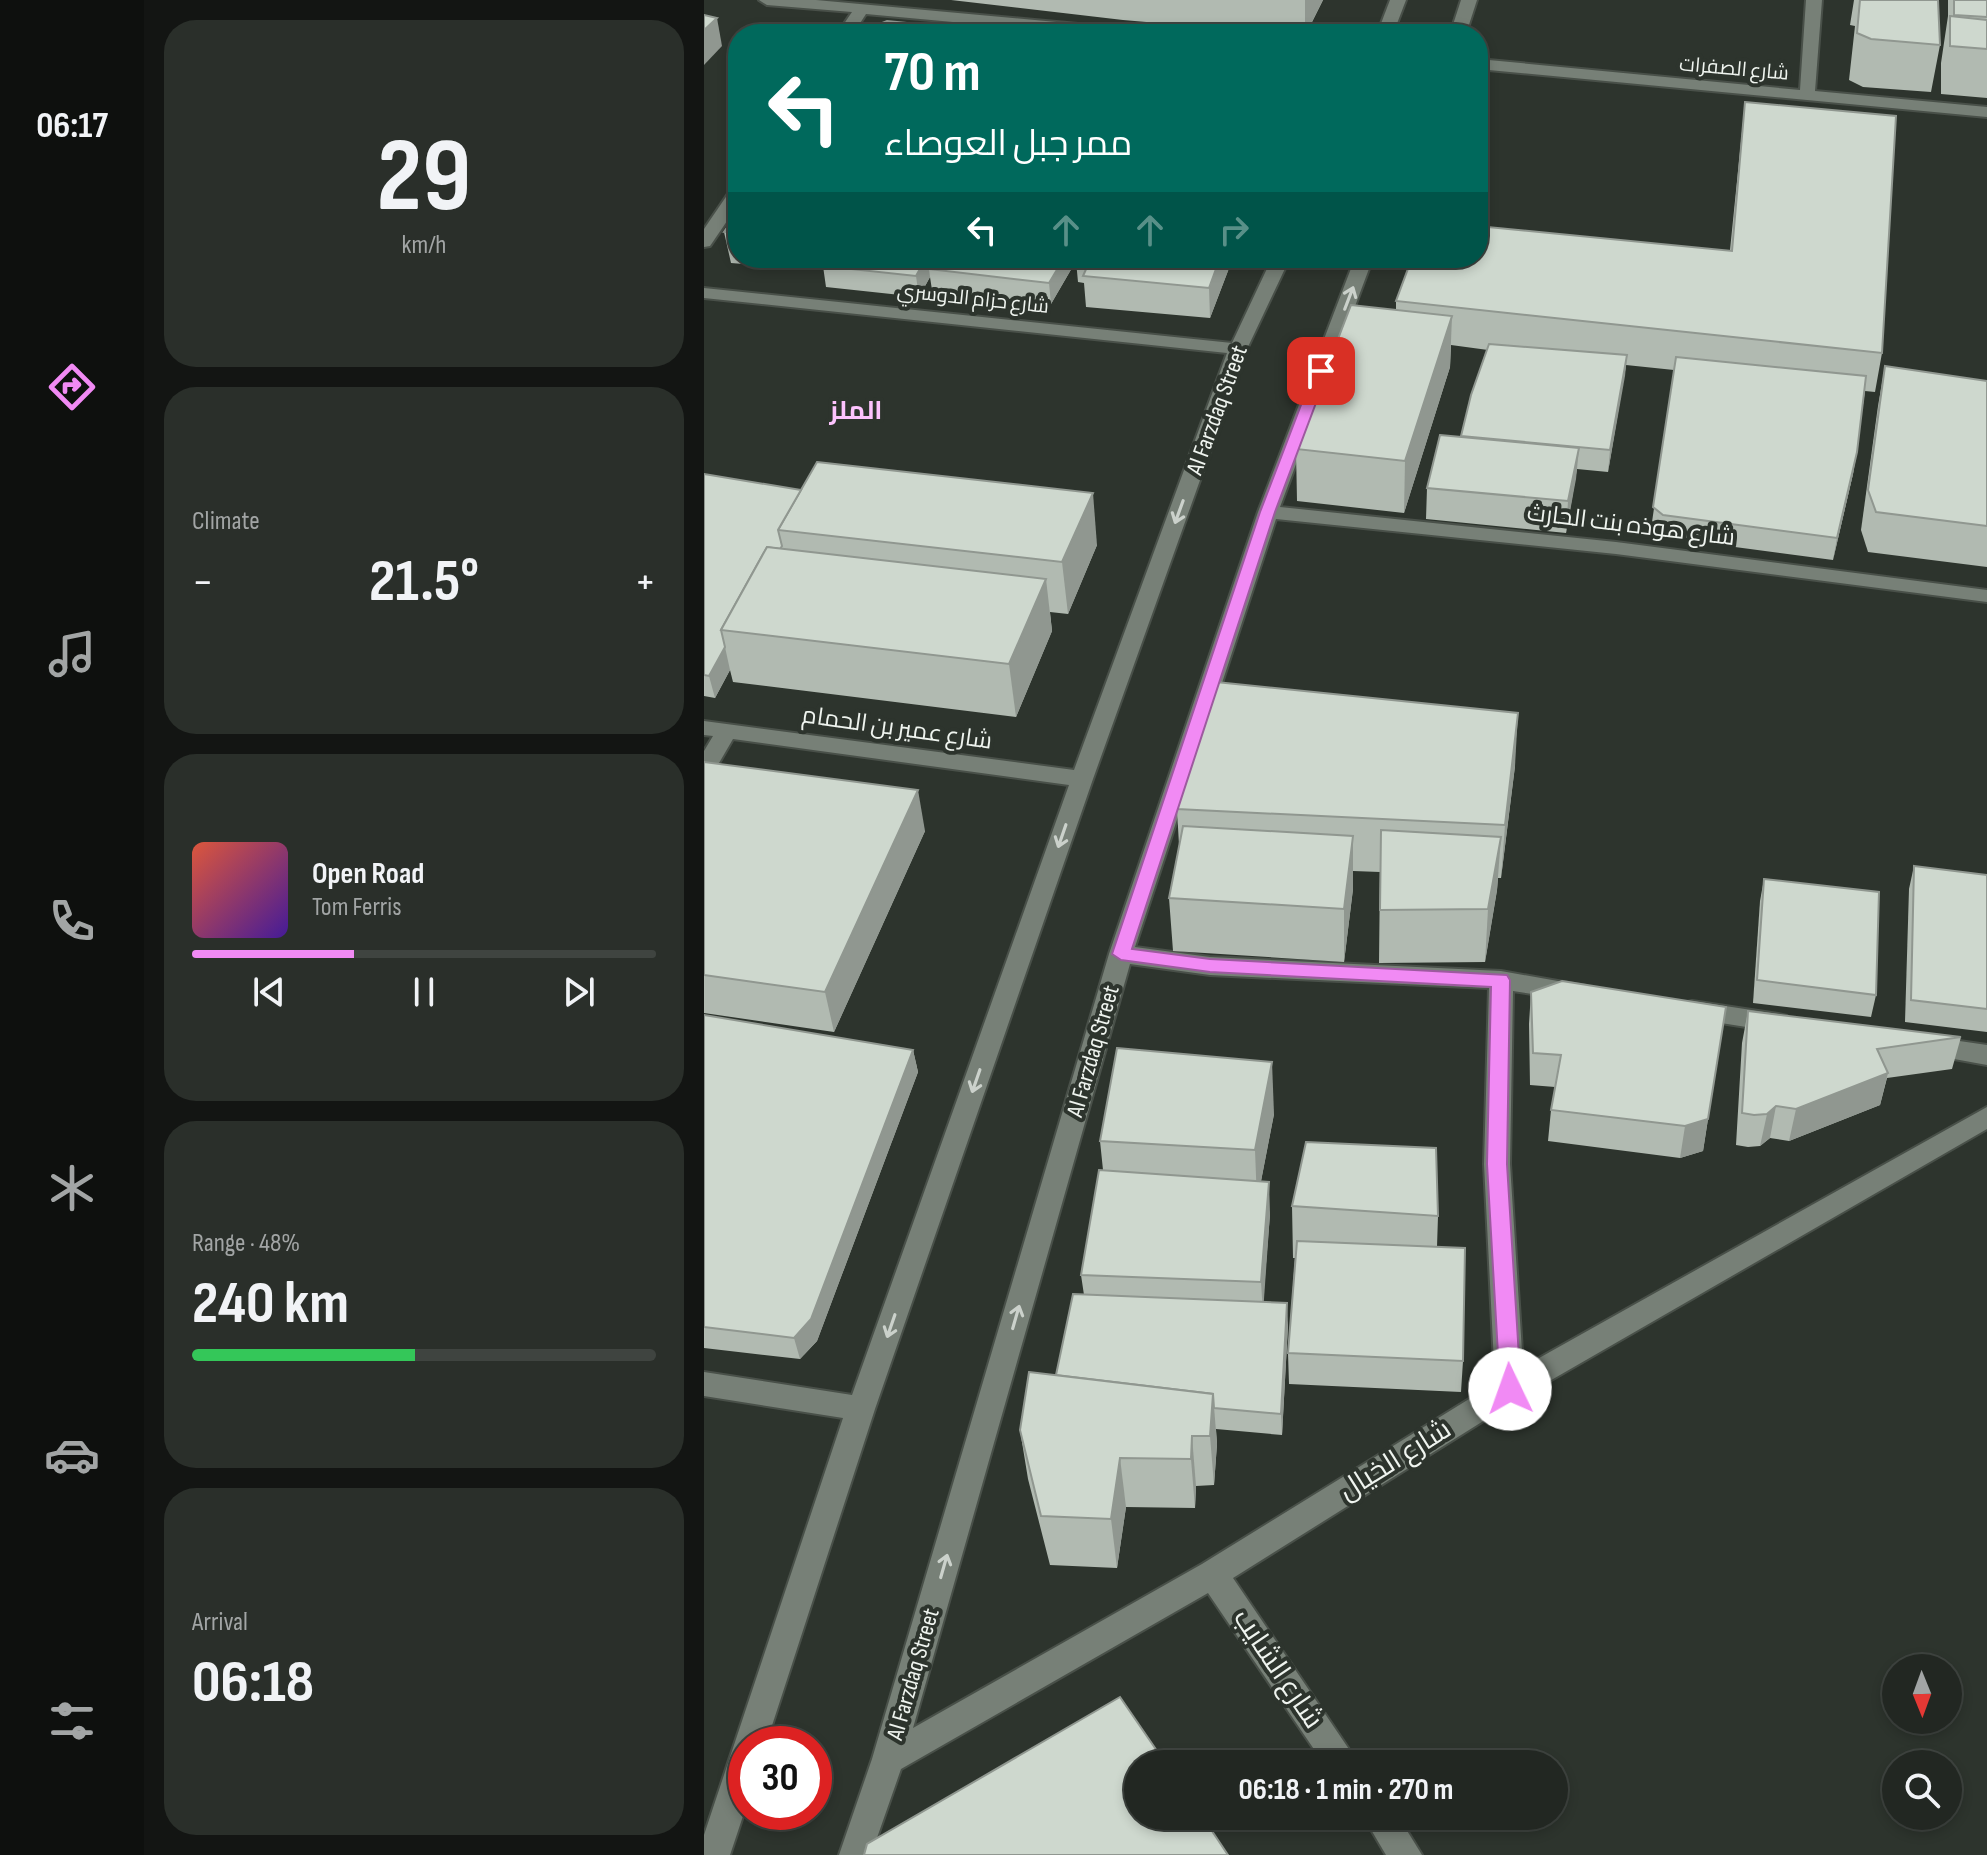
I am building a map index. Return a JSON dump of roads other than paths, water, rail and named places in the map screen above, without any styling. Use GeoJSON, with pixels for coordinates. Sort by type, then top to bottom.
{"type":"FeatureCollection","features":[{"type":"Feature","properties":{"kind":"street"},"geometry":{"type":"LineString","coordinates":[[767,0],[1024,24]]}},
{"type":"Feature","properties":{"kind":"street"},"geometry":{"type":"LineString","coordinates":[[1389,24],[1398,0]]}},
{"type":"Feature","properties":{"kind":"street"},"geometry":{"type":"LineString","coordinates":[[1461,24],[1469,0]]}},
{"type":"Feature","properties":{"kind":"street"},"geometry":{"type":"LineString","coordinates":[[1807,96],[1814,0]]}},
{"type":"Feature","properties":{"kind":"street"},"geometry":{"type":"LineString","coordinates":[[852,24],[862,9]]}},
{"type":"Feature","properties":{"kind":"street","name":"شارع الصفرات"},"geometry":{"type":"LineString","coordinates":[[1488,65],[1987,112]]}},
{"type":"Feature","properties":{"kind":"street"},"geometry":{"type":"LineString","coordinates":[[704,242],[728,207]]}},
{"type":"Feature","properties":{"kind":"street","name":"Al Farzdaq Street"},"geometry":{"type":"LineString","coordinates":[[756,1726],[861,1409],[1082,779],[1238,349],[1276,268]]}},
{"type":"Feature","properties":{"kind":"street","name":"Al Farzdaq Street"},"geometry":{"type":"LineString","coordinates":[[855,1855],[888,1759],[1121,954],[1268,512],[1360,268]]}},
{"type":"Feature","properties":{"kind":"street","name":"شارع حزام الدوسري"},"geometry":{"type":"LineString","coordinates":[[704,293],[1238,349]]}},
{"type":"Feature","properties":{"kind":"street","name":"شارع هوذه بنت الحارث"},"geometry":{"type":"LineString","coordinates":[[1268,512],[1616,548],[1987,596]]}},
{"type":"Feature","properties":{"kind":"street","name":"شارع عمير بن الحمام"},"geometry":{"type":"LineString","coordinates":[[704,728],[1082,779]]}},
{"type":"Feature","properties":{"kind":"street"},"geometry":{"type":"LineString","coordinates":[[704,770],[727,731]]}},
{"type":"Feature","properties":{"kind":"street"},"geometry":{"type":"LineString","coordinates":[[1121,954],[1210,966],[1501,980],[1595,995]]}},
{"type":"Feature","properties":{"kind":"street"},"geometry":{"type":"LineString","coordinates":[[1501,980],[1497,1164],[1510,1389]]}},
{"type":"Feature","properties":{"kind":"street"},"geometry":{"type":"LineString","coordinates":[[1673,1007],[1799,1026]]}},
{"type":"Feature","properties":{"kind":"street"},"geometry":{"type":"LineString","coordinates":[[1909,1043],[1987,1055]]}},
{"type":"Feature","properties":{"kind":"street","name":"شارع الخيال"},"geometry":{"type":"LineString","coordinates":[[888,1759],[1213,1574],[1510,1389],[1987,1117]]}},
{"type":"Feature","properties":{"kind":"street"},"geometry":{"type":"LineString","coordinates":[[704,1384],[861,1409]]}},
{"type":"Feature","properties":{"kind":"street","name":"شارع الشايب"},"geometry":{"type":"LineString","coordinates":[[1213,1574],[1333,1750]]}},
{"type":"Feature","properties":{"kind":"street"},"geometry":{"type":"LineString","coordinates":[[714,1855],[728,1812]]}},
{"type":"Feature","properties":{"kind":"street"},"geometry":{"type":"LineString","coordinates":[[1389,1830],[1406,1855]]}},
{"type":"Feature","properties":{"kind":"district","name":"الملز"},"geometry":{"type":"Point","coordinates":[856,411]}}]}
